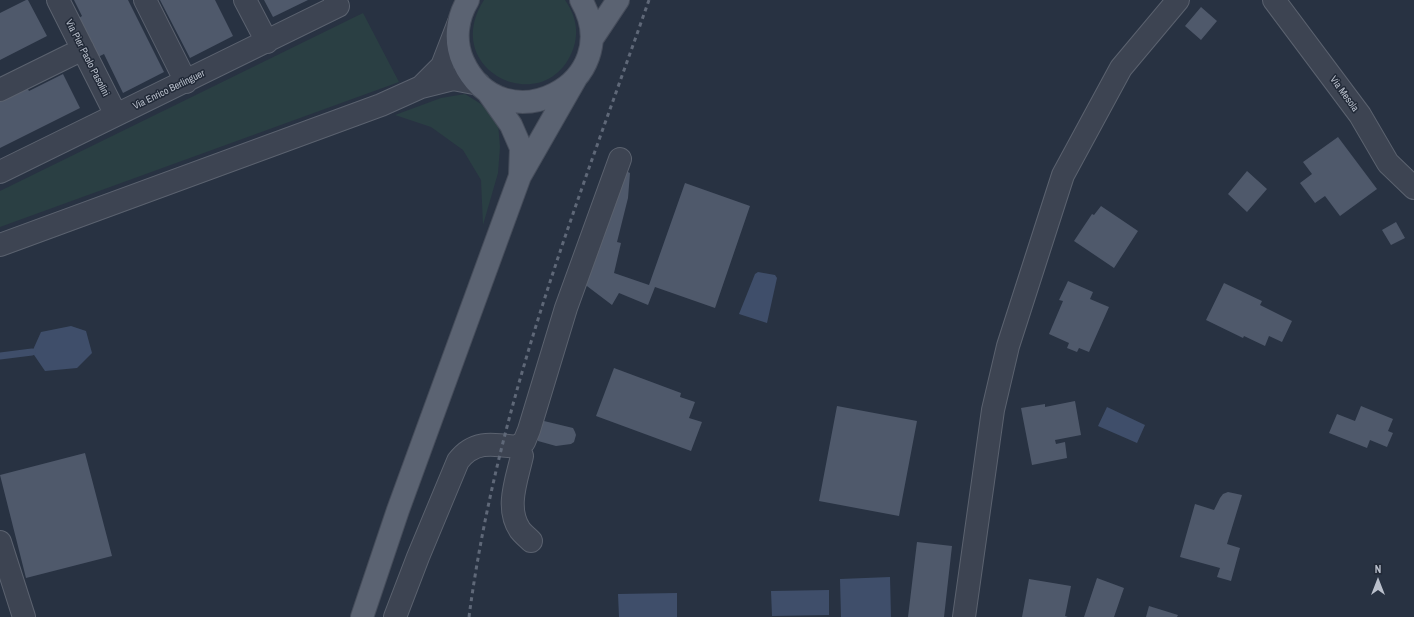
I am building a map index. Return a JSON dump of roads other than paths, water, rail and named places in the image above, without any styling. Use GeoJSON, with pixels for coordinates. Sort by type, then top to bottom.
{"type":"FeatureCollection","features":[{"type":"Feature","properties":{"kind":"main road"},"geometry":{"type":"LineString","coordinates":[[468,0],[459,22],[458,39],[461,56],[468,72],[483,88],[511,125],[520,148],[520,176]]}},
{"type":"Feature","properties":{"kind":"main road"},"geometry":{"type":"LineString","coordinates":[[362,617],[398,510],[520,176],[584,66],[589,53],[592,39],[591,23],[581,0]]}},
{"type":"Feature","properties":{"kind":"main road"},"geometry":{"type":"LineString","coordinates":[[592,39],[618,0]]}},
{"type":"Feature","properties":{"kind":"main road"},"geometry":{"type":"LineString","coordinates":[[483,88],[505,100],[524,102],[537,101],[544,100],[562,91],[576,78]]}},
{"type":"Feature","properties":{"kind":"street","name":"Via Pier Paolo Pasolini"},"geometry":{"type":"LineString","coordinates":[[58,0],[116,115]]}},
{"type":"Feature","properties":{"kind":"street"},"geometry":{"type":"LineString","coordinates":[[145,0],[186,82]]}},
{"type":"Feature","properties":{"kind":"street"},"geometry":{"type":"LineString","coordinates":[[245,0],[267,42]]}},
{"type":"Feature","properties":{"kind":"street"},"geometry":{"type":"LineString","coordinates":[[964,617],[993,410],[1008,346],[1063,175],[1121,68],[1178,0]]}},
{"type":"Feature","properties":{"kind":"street","name":"Via Mesola"},"geometry":{"type":"LineString","coordinates":[[1274,0],[1360,115],[1388,163],[1414,188]]}},
{"type":"Feature","properties":{"kind":"street","name":"Via Enrico Berlinguer"},"geometry":{"type":"LineString","coordinates":[[0,172],[267,42],[336,3]]}},
{"type":"Feature","properties":{"kind":"street"},"geometry":{"type":"LineString","coordinates":[[421,87],[442,66],[459,22]]}},
{"type":"Feature","properties":{"kind":"street"},"geometry":{"type":"LineString","coordinates":[[0,90],[82,49]]}},
{"type":"Feature","properties":{"kind":"street"},"geometry":{"type":"LineString","coordinates":[[0,245],[374,107],[421,87],[453,79],[483,88]]}},
{"type":"Feature","properties":{"kind":"street"},"geometry":{"type":"LineString","coordinates":[[395,617],[458,461],[464,453],[481,445],[516,447],[524,442],[566,308],[620,159]]}},
{"type":"Feature","properties":{"kind":"street"},"geometry":{"type":"LineString","coordinates":[[516,447],[522,456],[512,501],[515,520],[520,530],[531,541]]}},
{"type":"Feature","properties":{"kind":"street"},"geometry":{"type":"LineString","coordinates":[[0,542],[24,617]]}},
{"type":"Feature","properties":{"kind":"water"},"geometry":{"type":"Polygon","coordinates":[[[758,272],[775,275],[777,278],[767,323],[739,314],[755,274],[758,272]]]}},
{"type":"Feature","properties":{"kind":"water"},"geometry":{"type":"Polygon","coordinates":[[[71,326],[86,331],[92,353],[77,368],[45,371],[32,352],[41,332],[71,326]]]}},
{"type":"Feature","properties":{"kind":"water"},"geometry":{"type":"Polygon","coordinates":[[[1107,407],[1145,425],[1137,443],[1098,426],[1107,407]]]}},
{"type":"Feature","properties":{"kind":"water"},"geometry":{"type":"Polygon","coordinates":[[[890,577],[891,617],[841,617],[840,579],[890,577]]]}},
{"type":"Feature","properties":{"kind":"water"},"geometry":{"type":"Polygon","coordinates":[[[829,590],[829,615],[772,616],[771,591],[829,590]]]}},
{"type":"Feature","properties":{"kind":"water"},"geometry":{"type":"Polygon","coordinates":[[[677,593],[677,617],[619,617],[618,594],[677,593]]]}},
{"type":"Feature","properties":{"kind":"waterway"},"geometry":{"type":"LineString","coordinates":[[0,356],[32,352]]}},
{"type":"Feature","properties":{"kind":"railway"},"geometry":{"type":"LineString","coordinates":[[469,617],[482,537],[499,459],[520,381],[568,228],[649,0]]}}]}
